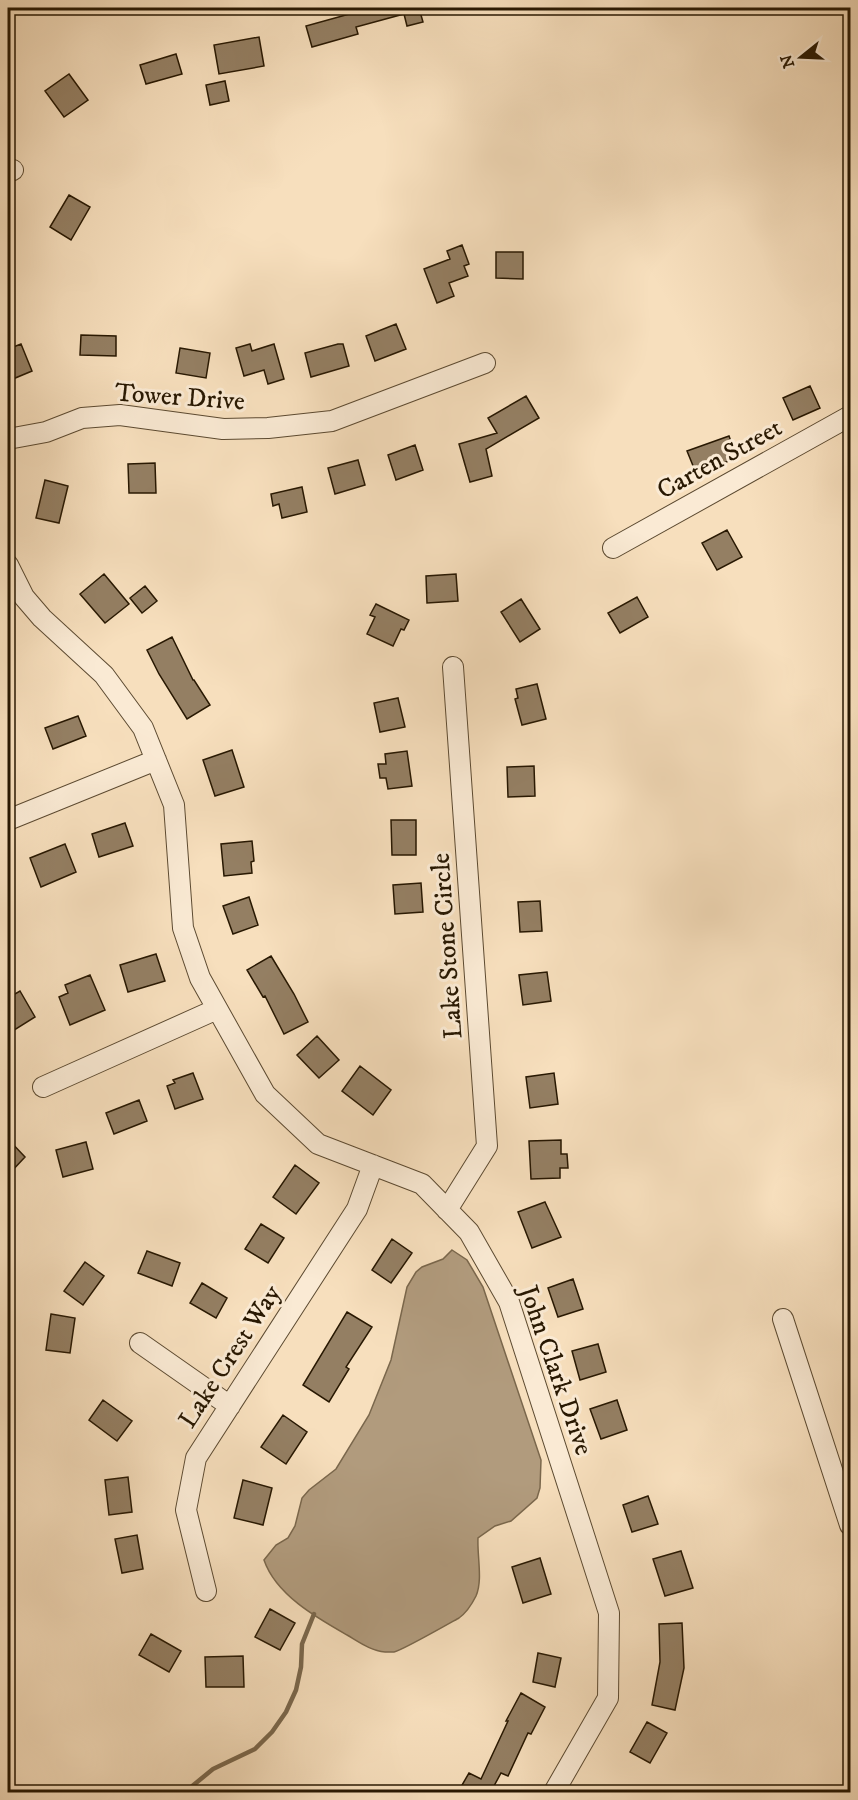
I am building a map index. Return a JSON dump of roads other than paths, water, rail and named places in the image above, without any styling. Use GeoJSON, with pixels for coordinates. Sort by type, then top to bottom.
{"type":"FeatureCollection","features":[{"type":"Feature","properties":{"kind":"street","name":"Tower Drive"},"geometry":{"type":"LineString","coordinates":[[8,439],[46,432],[82,418],[120,415],[223,429],[268,428],[332,421],[485,363]]}},
{"type":"Feature","properties":{"kind":"street","name":"Carten Street"},"geometry":{"type":"LineString","coordinates":[[613,548],[850,416]]}},
{"type":"Feature","properties":{"kind":"street","name":"John Clark Drive"},"geometry":{"type":"LineString","coordinates":[[8,565],[24,597],[42,618],[104,675],[143,728],[174,805],[183,928],[200,978],[265,1094],[318,1144],[422,1184],[469,1232],[509,1302],[609,1613],[608,1698],[554,1792]]}},
{"type":"Feature","properties":{"kind":"street","name":"Lake Stone Circle"},"geometry":{"type":"LineString","coordinates":[[447,1210],[487,1146],[453,667]]}},
{"type":"Feature","properties":{"kind":"street"},"geometry":{"type":"LineString","coordinates":[[8,820],[156,760]]}},
{"type":"Feature","properties":{"kind":"street"},"geometry":{"type":"LineString","coordinates":[[43,1087],[217,1009]]}},
{"type":"Feature","properties":{"kind":"street","name":"Lake Crest Way"},"geometry":{"type":"LineString","coordinates":[[206,1591],[186,1510],[196,1458],[357,1209],[373,1165]]}},
{"type":"Feature","properties":{"kind":"street"},"geometry":{"type":"LineString","coordinates":[[783,1319],[850,1525]]}},
{"type":"Feature","properties":{"kind":"street"},"geometry":{"type":"LineString","coordinates":[[140,1343],[230,1406]]}},
{"type":"Feature","properties":{"kind":"waterway"},"geometry":{"type":"LineString","coordinates":[[185,1792],[213,1769],[255,1749],[272,1732],[286,1712],[296,1690],[301,1667],[302,1644],[314,1614]]}}]}
